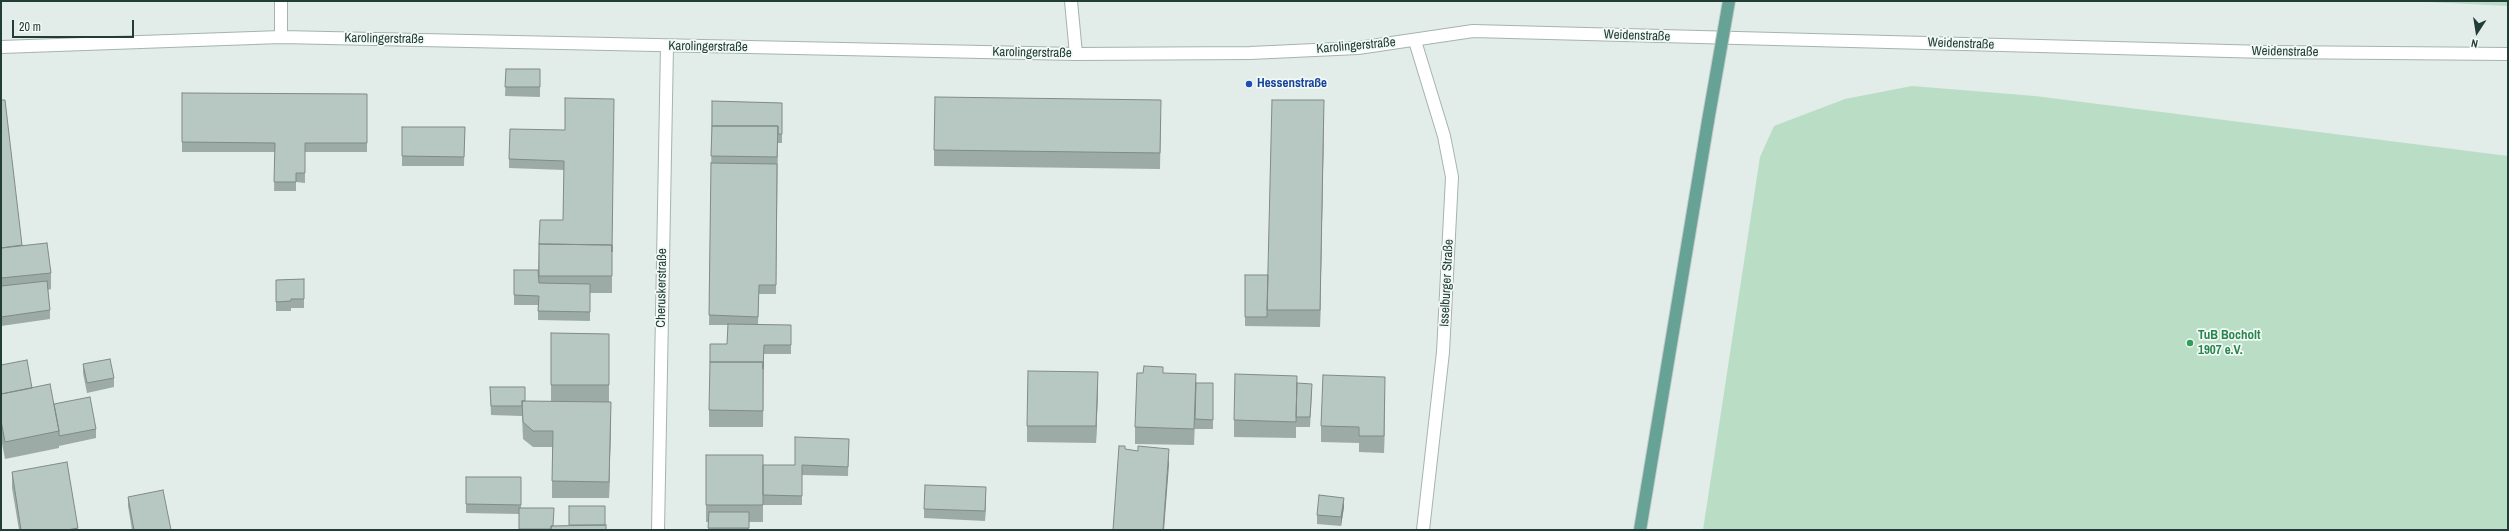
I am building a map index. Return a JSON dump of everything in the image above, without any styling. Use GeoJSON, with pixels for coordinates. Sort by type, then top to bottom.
{"type":"FeatureCollection","features":[{"type":"Feature","properties":{"kind":"main road"},"geometry":{"type":"LineString","coordinates":[[1640,530],[1729,1]]}},
{"type":"Feature","properties":{"kind":"street"},"geometry":{"type":"LineString","coordinates":[[281,1],[281,37]]}},
{"type":"Feature","properties":{"kind":"street"},"geometry":{"type":"LineString","coordinates":[[1071,1],[1076,54]]}},
{"type":"Feature","properties":{"kind":"street","name":"Weidenstraße"},"geometry":{"type":"LineString","coordinates":[[1415,41],[1473,31],[2266,52],[2508,54]]}},
{"type":"Feature","properties":{"kind":"street","name":"Karolingerstraße"},"geometry":{"type":"LineString","coordinates":[[1,47],[281,37],[1076,54],[1258,52],[1358,48],[1415,41]]}},
{"type":"Feature","properties":{"kind":"street","name":"Isselburger Straße"},"geometry":{"type":"LineString","coordinates":[[1415,41],[1447,149],[1452,177],[1443,352],[1423,530]]}},
{"type":"Feature","properties":{"kind":"street","name":"Cheruskerstraße"},"geometry":{"type":"LineString","coordinates":[[658,530],[667,46]]}},
{"type":"Feature","properties":{"kind":"green space"},"geometry":{"type":"Polygon","coordinates":[[[2408,1],[2508,1],[2508,6],[2408,1]]]}},
{"type":"Feature","properties":{"kind":"green space","name":"TuB Bocholt 1907 e.V."},"geometry":{"type":"Polygon","coordinates":[[[1912,86],[2035,96],[2508,156],[2508,530],[1703,530],[1760,157],[1774,126],[1845,99],[1912,86]]]}},
{"type":"Feature","properties":{"kind":"building"},"geometry":{"type":"Polygon","coordinates":[[[506,69],[540,69],[540,87],[505,87],[506,69]]]}},
{"type":"Feature","properties":{"kind":"building"},"geometry":{"type":"Polygon","coordinates":[[[182,93],[367,94],[367,143],[305,143],[305,173],[296,173],[296,182],[274,182],[275,143],[182,142],[182,93]]]}},
{"type":"Feature","properties":{"kind":"building"},"geometry":{"type":"Polygon","coordinates":[[[935,97],[1161,100],[1160,153],[934,150],[935,97]]]}},
{"type":"Feature","properties":{"kind":"building"},"geometry":{"type":"Polygon","coordinates":[[[565,98],[614,99],[612,252],[612,245],[539,244],[540,220],[563,220],[564,161],[509,159],[510,129],[565,130],[565,98]]]}},
{"type":"Feature","properties":{"kind":"building"},"geometry":{"type":"Polygon","coordinates":[[[1,100],[5,100],[22,245],[1,248],[1,100]]]}},
{"type":"Feature","properties":{"kind":"building"},"geometry":{"type":"Polygon","coordinates":[[[1272,100],[1324,100],[1320,310],[1267,310],[1272,100]]]}},
{"type":"Feature","properties":{"kind":"building"},"geometry":{"type":"Polygon","coordinates":[[[712,101],[782,103],[782,134],[778,134],[778,126],[712,126],[712,101]]]}},
{"type":"Feature","properties":{"kind":"building"},"geometry":{"type":"Polygon","coordinates":[[[712,126],[778,126],[777,157],[711,156],[712,126]]]}},
{"type":"Feature","properties":{"kind":"building"},"geometry":{"type":"Polygon","coordinates":[[[402,127],[465,127],[464,157],[402,156],[402,127]]]}},
{"type":"Feature","properties":{"kind":"building"},"geometry":{"type":"Polygon","coordinates":[[[711,163],[777,164],[776,285],[759,285],[758,317],[709,315],[711,163]]]}},
{"type":"Feature","properties":{"kind":"building"},"geometry":{"type":"Polygon","coordinates":[[[47,243],[51,273],[1,278],[1,248],[47,243]]]}},
{"type":"Feature","properties":{"kind":"building"},"geometry":{"type":"Polygon","coordinates":[[[539,244],[612,245],[612,276],[539,276],[539,244]]]}},
{"type":"Feature","properties":{"kind":"building"},"geometry":{"type":"Polygon","coordinates":[[[514,270],[538,270],[539,283],[590,284],[590,312],[538,311],[539,296],[514,295],[514,270]]]}},
{"type":"Feature","properties":{"kind":"building"},"geometry":{"type":"Polygon","coordinates":[[[1245,275],[1268,275],[1267,317],[1245,317],[1245,275]]]}},
{"type":"Feature","properties":{"kind":"building"},"geometry":{"type":"Polygon","coordinates":[[[304,279],[304,299],[291,299],[291,301],[276,302],[276,280],[304,279]]]}},
{"type":"Feature","properties":{"kind":"building"},"geometry":{"type":"Polygon","coordinates":[[[47,281],[50,310],[1,317],[1,286],[47,281]]]}},
{"type":"Feature","properties":{"kind":"building"},"geometry":{"type":"Polygon","coordinates":[[[728,324],[791,325],[791,345],[764,345],[763,369],[763,362],[710,362],[710,344],[727,344],[728,324]]]}},
{"type":"Feature","properties":{"kind":"building"},"geometry":{"type":"Polygon","coordinates":[[[551,333],[609,334],[609,385],[551,385],[551,333]]]}},
{"type":"Feature","properties":{"kind":"building"},"geometry":{"type":"Polygon","coordinates":[[[110,359],[114,378],[87,383],[83,364],[110,359]]]}},
{"type":"Feature","properties":{"kind":"building"},"geometry":{"type":"Polygon","coordinates":[[[27,360],[32,388],[1,394],[1,365],[27,360]]]}},
{"type":"Feature","properties":{"kind":"building"},"geometry":{"type":"Polygon","coordinates":[[[710,362],[763,362],[763,411],[709,410],[710,362]]]}},
{"type":"Feature","properties":{"kind":"building"},"geometry":{"type":"Polygon","coordinates":[[[1144,366],[1163,367],[1163,373],[1196,374],[1194,429],[1135,427],[1137,373],[1143,373],[1144,366]]]}},
{"type":"Feature","properties":{"kind":"building"},"geometry":{"type":"Polygon","coordinates":[[[1028,371],[1098,372],[1096,426],[1027,426],[1028,371]]]}},
{"type":"Feature","properties":{"kind":"building"},"geometry":{"type":"Polygon","coordinates":[[[1235,374],[1297,376],[1296,422],[1234,420],[1235,374]]]}},
{"type":"Feature","properties":{"kind":"building"},"geometry":{"type":"Polygon","coordinates":[[[1323,375],[1385,377],[1384,436],[1359,436],[1359,427],[1321,426],[1323,375]]]}},
{"type":"Feature","properties":{"kind":"building"},"geometry":{"type":"Polygon","coordinates":[[[1196,383],[1213,383],[1213,420],[1195,419],[1196,383]]]}},
{"type":"Feature","properties":{"kind":"building"},"geometry":{"type":"Polygon","coordinates":[[[1297,383],[1312,384],[1310,417],[1296,417],[1297,383]]]}},
{"type":"Feature","properties":{"kind":"building"},"geometry":{"type":"Polygon","coordinates":[[[50,384],[59,431],[5,442],[1,421],[1,394],[50,384]]]}},
{"type":"Feature","properties":{"kind":"building"},"geometry":{"type":"Polygon","coordinates":[[[490,387],[525,387],[525,401],[522,401],[522,406],[491,406],[490,387]]]}},
{"type":"Feature","properties":{"kind":"building"},"geometry":{"type":"Polygon","coordinates":[[[90,397],[96,429],[59,436],[54,404],[90,397]]]}},
{"type":"Feature","properties":{"kind":"building"},"geometry":{"type":"Polygon","coordinates":[[[522,401],[611,402],[609,482],[552,481],[553,431],[533,431],[523,422],[522,401]]]}},
{"type":"Feature","properties":{"kind":"building"},"geometry":{"type":"Polygon","coordinates":[[[795,437],[849,439],[848,467],[802,465],[802,496],[763,495],[763,465],[795,465],[795,437]]]}},
{"type":"Feature","properties":{"kind":"building"},"geometry":{"type":"Polygon","coordinates":[[[1119,446],[1125,446],[1125,449],[1138,451],[1138,446],[1169,449],[1163,530],[1113,530],[1119,446]]]}},
{"type":"Feature","properties":{"kind":"building"},"geometry":{"type":"Polygon","coordinates":[[[706,455],[763,455],[763,505],[706,505],[706,455]]]}},
{"type":"Feature","properties":{"kind":"building"},"geometry":{"type":"Polygon","coordinates":[[[67,462],[78,528],[67,530],[21,530],[12,472],[67,462]]]}},
{"type":"Feature","properties":{"kind":"building"},"geometry":{"type":"Polygon","coordinates":[[[466,477],[521,477],[521,505],[466,504],[466,477]]]}},
{"type":"Feature","properties":{"kind":"building"},"geometry":{"type":"Polygon","coordinates":[[[925,485],[986,487],[985,511],[924,509],[925,485]]]}},
{"type":"Feature","properties":{"kind":"building"},"geometry":{"type":"Polygon","coordinates":[[[163,490],[171,530],[134,530],[128,497],[163,490]]]}},
{"type":"Feature","properties":{"kind":"building"},"geometry":{"type":"Polygon","coordinates":[[[1319,495],[1344,498],[1341,517],[1317,515],[1319,495]]]}},
{"type":"Feature","properties":{"kind":"building"},"geometry":{"type":"Polygon","coordinates":[[[569,506],[605,506],[605,525],[569,525],[569,506]]]}},
{"type":"Feature","properties":{"kind":"building"},"geometry":{"type":"Polygon","coordinates":[[[519,508],[554,508],[553,526],[551,526],[551,529],[519,529],[519,508]]]}},
{"type":"Feature","properties":{"kind":"building"},"geometry":{"type":"Polygon","coordinates":[[[709,512],[749,512],[749,528],[708,528],[709,512]]]}},
{"type":"Feature","properties":{"kind":"building"},"geometry":{"type":"Polygon","coordinates":[[[606,525],[606,530],[551,530],[551,526],[606,525]]]}},
{"type":"Feature","properties":{"kind":"place","name":"Hessenstraße"},"geometry":{"type":"Point","coordinates":[1249,84]}},
{"type":"Feature","properties":{"kind":"place","name":"TuB Bocholt 1907 e.V."},"geometry":{"type":"Point","coordinates":[2190,343]}}]}
